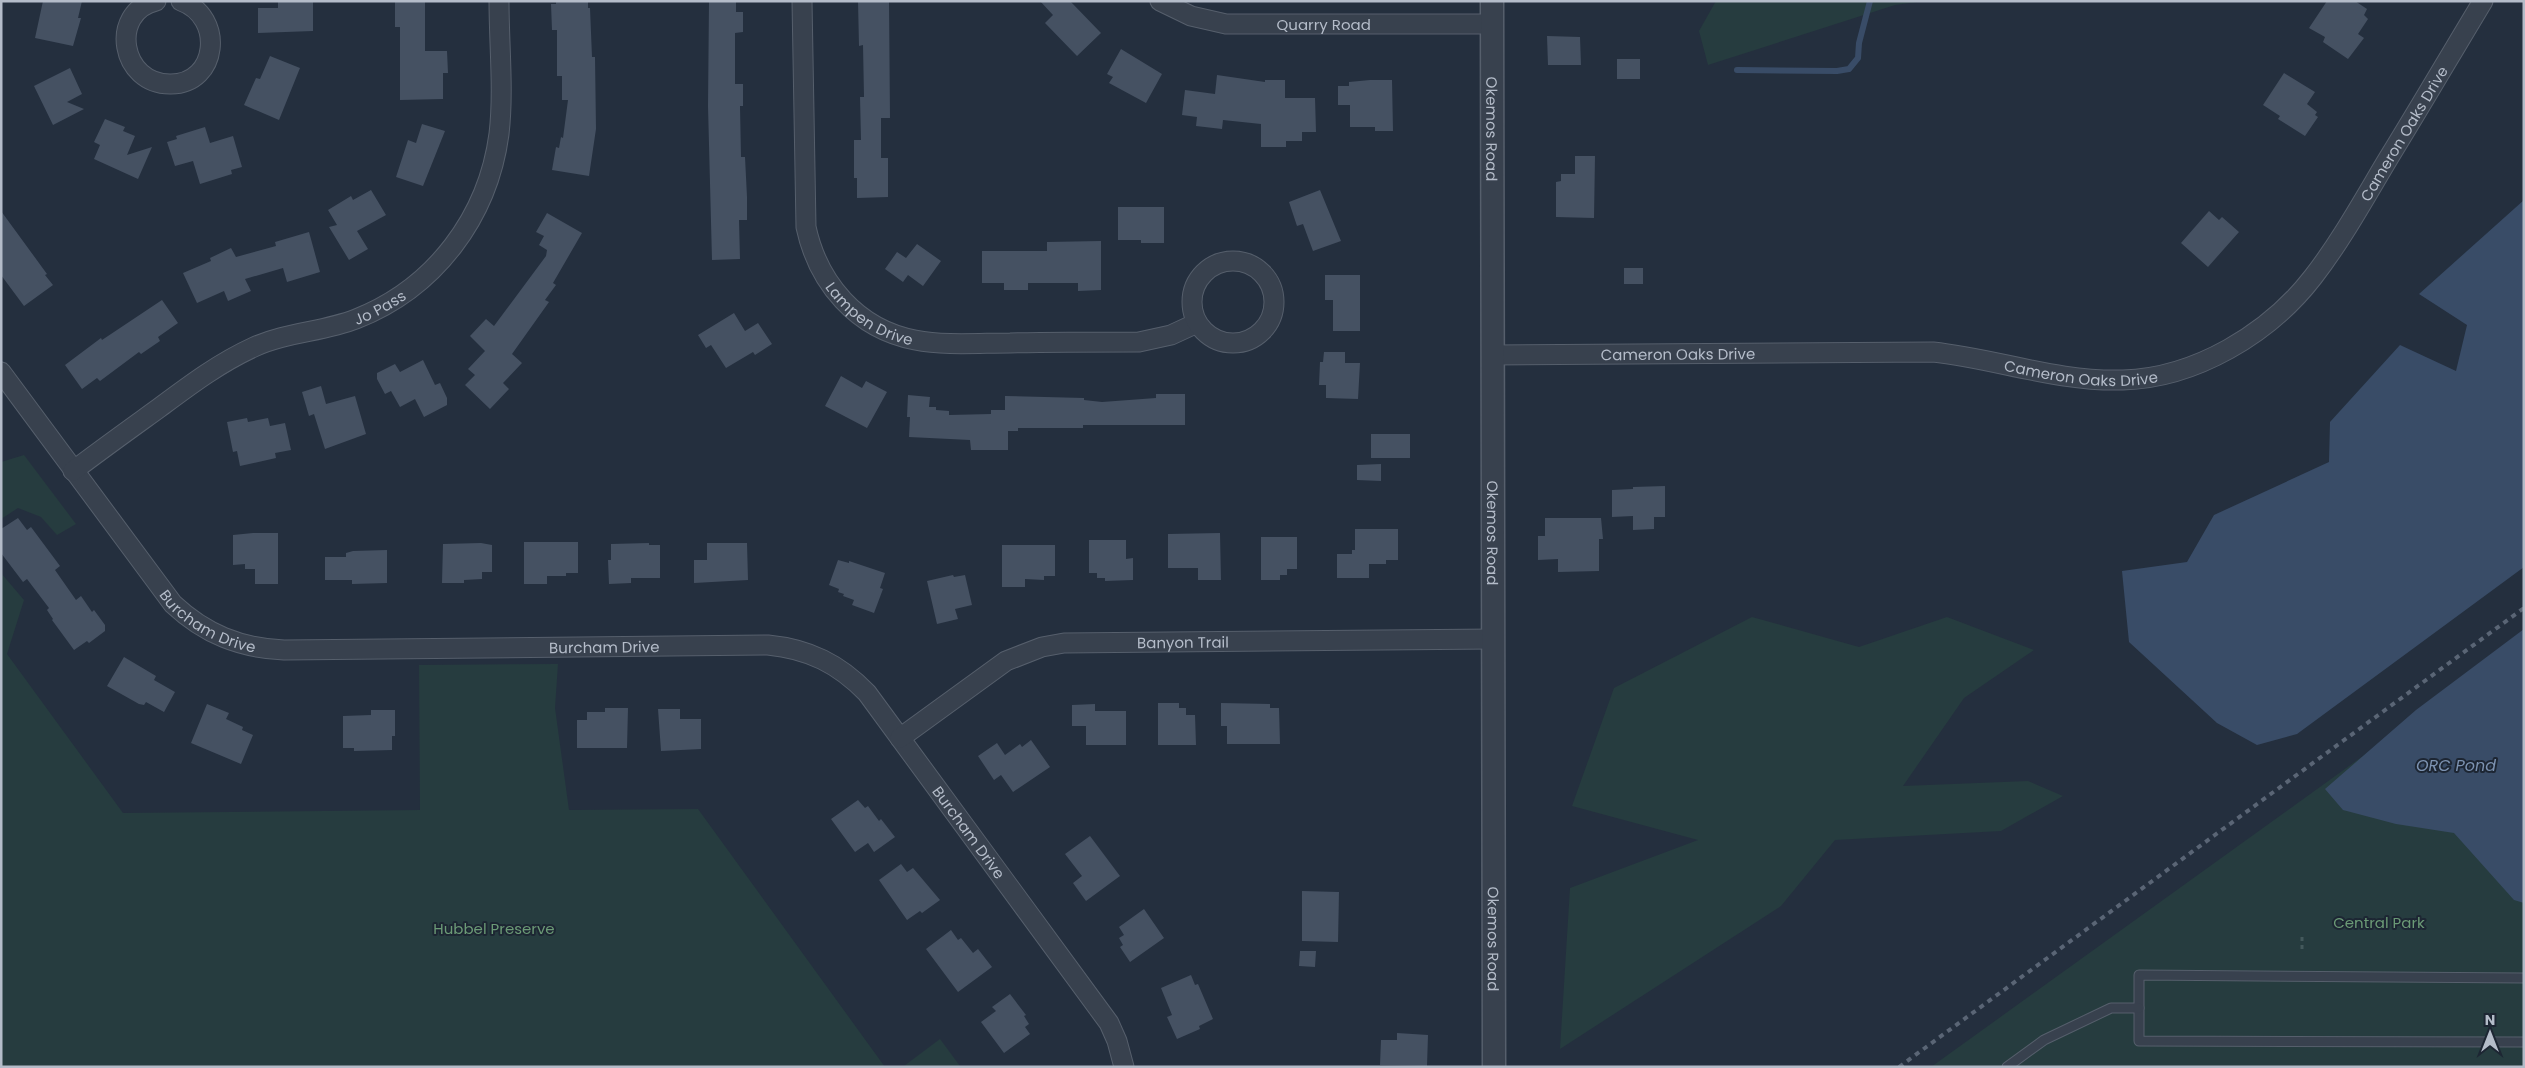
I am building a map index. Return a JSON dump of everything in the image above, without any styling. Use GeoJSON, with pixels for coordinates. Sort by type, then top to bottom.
{"type":"FeatureCollection","features":[{"type":"Feature","properties":{"kind":"street"},"geometry":{"type":"LineString","coordinates":[[156,1],[142,8],[133,17],[126,40],[131,63],[139,73],[149,80],[160,84],[173,85],[195,76],[209,56],[210,31],[206,20],[186,2]]}},
{"type":"Feature","properties":{"kind":"street","name":"Jo Pass"},"geometry":{"type":"LineString","coordinates":[[73,470],[206,373],[231,358],[281,338],[331,327],[379,309],[401,296],[440,263],[456,243],[473,216],[489,179],[495,155],[500,107],[499,1]]}},
{"type":"Feature","properties":{"kind":"street","name":"Lampen Drive"},"geometry":{"type":"LineString","coordinates":[[802,1],[806,227],[813,253],[824,276],[845,304],[860,316],[895,335],[934,343],[1139,342],[1171,335],[1197,323]]}},
{"type":"Feature","properties":{"kind":"street","name":"Quarry Road"},"geometry":{"type":"LineString","coordinates":[[1160,1],[1190,16],[1226,24],[1492,24]]}},
{"type":"Feature","properties":{"kind":"street","name":"Okemos Road"},"geometry":{"type":"LineString","coordinates":[[1492,1],[1494,1067]]}},
{"type":"Feature","properties":{"kind":"street","name":"Cameron Oaks Drive"},"geometry":{"type":"LineString","coordinates":[[1493,355],[1933,352],[1974,356],[2048,374],[2085,379],[2124,380],[2165,374],[2206,361],[2250,336],[2285,307],[2313,278],[2345,230],[2483,1]]}},
{"type":"Feature","properties":{"kind":"street"},"geometry":{"type":"LineString","coordinates":[[1228,261],[1244,262],[1254,266],[1269,282],[1273,292],[1273,313],[1269,323],[1254,338],[1244,342],[1222,342],[1212,338],[1197,323],[1191,302],[1193,291],[1197,281],[1212,266],[1228,261]]}},
{"type":"Feature","properties":{"kind":"street","name":"Burcham Drive"},"geometry":{"type":"LineString","coordinates":[[1,372],[173,604],[201,627],[233,642],[250,647],[284,650],[786,647],[820,657],[853,679],[867,693],[1109,1023],[1117,1041],[1124,1067]]}},
{"type":"Feature","properties":{"kind":"street","name":"Banyon Trail"},"geometry":{"type":"LineString","coordinates":[[900,738],[1006,661],[1042,647],[1064,643],[1494,639]]}},
{"type":"Feature","properties":{"kind":"lane"},"geometry":{"type":"LineString","coordinates":[[2524,978],[2139,975],[2139,1041],[2524,1042]]}},
{"type":"Feature","properties":{"kind":"lane"},"geometry":{"type":"LineString","coordinates":[[2007,1067],[2044,1040],[2110,1008],[2139,1008]]}},
{"type":"Feature","properties":{"kind":"path"},"geometry":{"type":"LineString","coordinates":[[2302,937],[2302,950]]}},
{"type":"Feature","properties":{"kind":"green space"},"geometry":{"type":"Polygon","coordinates":[[[1716,1],[1924,1],[1895,5],[1708,65],[1699,31],[1716,1]]]}},
{"type":"Feature","properties":{"kind":"green space"},"geometry":{"type":"Polygon","coordinates":[[[24,455],[76,524],[57,535],[41,517],[18,508],[1,519],[1,462],[24,455]]]}},
{"type":"Feature","properties":{"kind":"green space","name":"Hubbel Preserve"},"geometry":{"type":"Polygon","coordinates":[[[1,573],[24,600],[7,654],[123,813],[420,810],[419,665],[558,664],[555,708],[569,810],[698,809],[885,1067],[1,1067],[1,573]]]}},
{"type":"Feature","properties":{"kind":"green space"},"geometry":{"type":"Polygon","coordinates":[[[1752,617],[1859,647],[1947,617],[2034,650],[1964,698],[1903,786],[2028,781],[2063,796],[2001,831],[1835,840],[1781,906],[1560,1049],[1570,888],[1698,840],[1572,806],[1614,688],[1752,617]]]}},
{"type":"Feature","properties":{"kind":"green space","name":"Central Park"},"geometry":{"type":"Polygon","coordinates":[[[2524,640],[2524,1067],[1931,1067],[2524,640]]]}},
{"type":"Feature","properties":{"kind":"green space"},"geometry":{"type":"Polygon","coordinates":[[[940,1039],[960,1066],[904,1067],[904,1066],[940,1039]]]}},
{"type":"Feature","properties":{"kind":"water"},"geometry":{"type":"Polygon","coordinates":[[[2524,200],[2524,567],[2297,734],[2257,745],[2217,723],[2129,642],[2122,571],[2187,562],[2214,515],[2329,462],[2330,422],[2400,345],[2456,371],[2467,325],[2419,294],[2524,200]]]}},
{"type":"Feature","properties":{"kind":"water","name":"ORC Pond"},"geometry":{"type":"Polygon","coordinates":[[[2524,629],[2524,903],[2514,900],[2454,833],[2396,824],[2343,810],[2325,789],[2416,710],[2524,629]]]}},
{"type":"Feature","properties":{"kind":"building"},"geometry":{"type":"Polygon","coordinates":[[[43,1],[82,1],[78,18],[81,18],[73,46],[35,38],[43,1]]]}},
{"type":"Feature","properties":{"kind":"building"},"geometry":{"type":"Polygon","coordinates":[[[278,1],[313,1],[313,31],[258,33],[258,8],[278,8],[278,1]]]}},
{"type":"Feature","properties":{"kind":"building"},"geometry":{"type":"Polygon","coordinates":[[[395,1],[425,1],[425,51],[447,51],[448,73],[443,73],[443,99],[400,100],[400,27],[395,27],[395,1]]]}},
{"type":"Feature","properties":{"kind":"building"},"geometry":{"type":"Polygon","coordinates":[[[556,1],[588,1],[588,8],[590,8],[592,57],[595,57],[596,129],[589,176],[552,170],[556,147],[559,148],[561,137],[563,138],[568,100],[562,100],[562,76],[557,76],[557,30],[552,30],[551,4],[556,4],[556,1]]]}},
{"type":"Feature","properties":{"kind":"building"},"geometry":{"type":"Polygon","coordinates":[[[709,1],[736,1],[736,12],[743,12],[743,32],[735,33],[735,84],[743,84],[743,106],[740,106],[741,157],[745,157],[747,197],[747,220],[739,220],[740,259],[712,260],[708,106],[709,1]]]}},
{"type":"Feature","properties":{"kind":"building"},"geometry":{"type":"Polygon","coordinates":[[[858,1],[889,1],[890,118],[881,118],[881,158],[888,158],[888,197],[857,198],[857,178],[854,178],[854,140],[861,140],[860,97],[864,97],[863,45],[859,46],[858,1]]]}},
{"type":"Feature","properties":{"kind":"building"},"geometry":{"type":"Polygon","coordinates":[[[1040,1],[1070,1],[1101,33],[1077,56],[1045,23],[1053,15],[1040,1]]]}},
{"type":"Feature","properties":{"kind":"building"},"geometry":{"type":"Polygon","coordinates":[[[2327,1],[2355,1],[2367,9],[2364,15],[2368,19],[2358,34],[2364,38],[2348,59],[2323,42],[2325,37],[2309,28],[2327,1]]]}},
{"type":"Feature","properties":{"kind":"building"},"geometry":{"type":"Polygon","coordinates":[[[1547,36],[1580,37],[1581,65],[1548,65],[1547,36]]]}},
{"type":"Feature","properties":{"kind":"building"},"geometry":{"type":"Polygon","coordinates":[[[1121,49],[1162,74],[1146,103],[1109,83],[1113,77],[1107,74],[1121,49]]]}},
{"type":"Feature","properties":{"kind":"building"},"geometry":{"type":"Polygon","coordinates":[[[270,56],[300,68],[279,120],[244,105],[256,78],[260,79],[270,56]]]}},
{"type":"Feature","properties":{"kind":"building"},"geometry":{"type":"Polygon","coordinates":[[[1617,59],[1640,59],[1640,79],[1617,79],[1617,59]]]}},
{"type":"Feature","properties":{"kind":"building"},"geometry":{"type":"Polygon","coordinates":[[[70,68],[82,94],[67,102],[84,109],[53,125],[34,86],[70,68]]]}},
{"type":"Feature","properties":{"kind":"building"},"geometry":{"type":"Polygon","coordinates":[[[2284,73],[2315,92],[2307,104],[2317,112],[2315,115],[2318,117],[2305,136],[2278,119],[2280,116],[2263,105],[2284,73]]]}},
{"type":"Feature","properties":{"kind":"building"},"geometry":{"type":"Polygon","coordinates":[[[1217,75],[1265,82],[1265,80],[1285,80],[1285,98],[1315,98],[1316,132],[1302,132],[1302,141],[1286,141],[1286,147],[1261,147],[1261,124],[1223,120],[1222,129],[1196,126],[1197,117],[1182,115],[1185,90],[1215,94],[1217,75]]]}},
{"type":"Feature","properties":{"kind":"building"},"geometry":{"type":"Polygon","coordinates":[[[1392,80],[1393,131],[1375,131],[1375,127],[1350,127],[1350,105],[1338,105],[1338,86],[1349,86],[1349,82],[1392,80]]]}},
{"type":"Feature","properties":{"kind":"building"},"geometry":{"type":"Polygon","coordinates":[[[105,119],[125,127],[123,131],[135,136],[127,155],[152,147],[138,179],[94,159],[100,145],[94,142],[105,119]]]}},
{"type":"Feature","properties":{"kind":"building"},"geometry":{"type":"Polygon","coordinates":[[[422,124],[445,131],[423,186],[396,177],[408,140],[416,143],[422,124]]]}},
{"type":"Feature","properties":{"kind":"building"},"geometry":{"type":"Polygon","coordinates":[[[205,127],[210,143],[233,136],[242,167],[231,170],[232,174],[200,184],[193,161],[175,166],[167,142],[177,139],[176,136],[205,127]]]}},
{"type":"Feature","properties":{"kind":"building"},"geometry":{"type":"Polygon","coordinates":[[[1575,156],[1595,156],[1594,218],[1556,217],[1556,182],[1561,181],[1561,174],[1575,174],[1575,156]]]}},
{"type":"Feature","properties":{"kind":"building"},"geometry":{"type":"Polygon","coordinates":[[[371,190],[386,215],[357,231],[368,249],[349,260],[329,227],[337,225],[328,210],[351,196],[353,200],[371,190]]]}},
{"type":"Feature","properties":{"kind":"building"},"geometry":{"type":"Polygon","coordinates":[[[1320,190],[1341,241],[1313,251],[1303,224],[1297,226],[1289,202],[1320,190]]]}},
{"type":"Feature","properties":{"kind":"building"},"geometry":{"type":"Polygon","coordinates":[[[1118,207],[1164,207],[1164,243],[1118,240],[1118,207]]]}},
{"type":"Feature","properties":{"kind":"building"},"geometry":{"type":"Polygon","coordinates":[[[1,211],[53,285],[24,306],[1,275],[1,211]]]}},
{"type":"Feature","properties":{"kind":"building"},"geometry":{"type":"Polygon","coordinates":[[[2209,211],[2219,220],[2222,217],[2239,232],[2208,267],[2181,243],[2209,211]]]}},
{"type":"Feature","properties":{"kind":"building"},"geometry":{"type":"Polygon","coordinates":[[[547,213],[582,233],[553,283],[556,285],[545,300],[549,302],[512,354],[522,363],[503,383],[509,389],[490,409],[465,385],[475,375],[468,369],[485,351],[470,336],[486,319],[494,326],[546,256],[547,250],[539,245],[544,236],[536,232],[547,213]]]}},
{"type":"Feature","properties":{"kind":"building"},"geometry":{"type":"Polygon","coordinates":[[[309,232],[320,272],[287,282],[283,268],[245,279],[251,291],[228,301],[224,291],[197,303],[183,273],[211,261],[210,258],[231,248],[236,257],[276,246],[275,242],[309,232]]]}},
{"type":"Feature","properties":{"kind":"building"},"geometry":{"type":"Polygon","coordinates":[[[1101,241],[1101,290],[1078,291],[1078,283],[1028,283],[1028,290],[1004,290],[1004,283],[982,283],[982,251],[1047,251],[1047,242],[1101,241]]]}},
{"type":"Feature","properties":{"kind":"building"},"geometry":{"type":"Polygon","coordinates":[[[917,244],[941,261],[923,286],[908,275],[903,282],[885,269],[897,252],[906,258],[917,244]]]}},
{"type":"Feature","properties":{"kind":"building"},"geometry":{"type":"Polygon","coordinates":[[[1624,268],[1643,268],[1643,284],[1624,284],[1624,268]]]}},
{"type":"Feature","properties":{"kind":"building"},"geometry":{"type":"Polygon","coordinates":[[[1325,275],[1360,275],[1360,331],[1333,331],[1333,300],[1325,300],[1325,275]]]}},
{"type":"Feature","properties":{"kind":"building"},"geometry":{"type":"Polygon","coordinates":[[[162,300],[178,323],[158,337],[160,341],[141,354],[139,352],[100,381],[97,378],[82,389],[65,365],[101,338],[102,340],[162,300]]]}},
{"type":"Feature","properties":{"kind":"building"},"geometry":{"type":"Polygon","coordinates":[[[734,313],[745,331],[758,323],[772,344],[755,355],[753,352],[726,368],[711,345],[706,348],[698,335],[734,313]]]}},
{"type":"Feature","properties":{"kind":"building"},"geometry":{"type":"Polygon","coordinates":[[[1324,352],[1345,352],[1345,363],[1360,363],[1358,399],[1326,398],[1326,385],[1319,385],[1320,362],[1323,362],[1324,352]]]}},
{"type":"Feature","properties":{"kind":"building"},"geometry":{"type":"Polygon","coordinates":[[[423,360],[435,385],[440,383],[447,398],[447,405],[424,417],[415,399],[400,407],[391,391],[385,394],[377,379],[377,373],[395,364],[400,372],[423,360]]]}},
{"type":"Feature","properties":{"kind":"building"},"geometry":{"type":"Polygon","coordinates":[[[841,376],[862,388],[866,381],[887,392],[867,428],[825,406],[841,376]]]}},
{"type":"Feature","properties":{"kind":"building"},"geometry":{"type":"Polygon","coordinates":[[[321,386],[326,404],[355,396],[366,434],[325,449],[314,414],[309,416],[302,392],[321,386]]]}},
{"type":"Feature","properties":{"kind":"building"},"geometry":{"type":"Polygon","coordinates":[[[1156,394],[1185,394],[1185,425],[1083,425],[1083,428],[1018,428],[1018,431],[1008,431],[1008,450],[971,450],[970,440],[909,437],[910,417],[907,417],[908,395],[930,397],[929,407],[936,407],[936,410],[949,411],[949,415],[991,414],[991,410],[1005,410],[1005,396],[1084,398],[1084,400],[1102,402],[1156,398],[1156,394]]]}},
{"type":"Feature","properties":{"kind":"building"},"geometry":{"type":"Polygon","coordinates":[[[247,418],[248,422],[268,418],[270,426],[285,423],[291,450],[275,453],[276,458],[240,466],[237,451],[233,452],[227,422],[247,418]]]}},
{"type":"Feature","properties":{"kind":"building"},"geometry":{"type":"Polygon","coordinates":[[[1371,434],[1410,434],[1410,458],[1371,458],[1371,434]]]}},
{"type":"Feature","properties":{"kind":"building"},"geometry":{"type":"Polygon","coordinates":[[[1381,464],[1381,481],[1357,480],[1357,465],[1381,464]]]}},
{"type":"Feature","properties":{"kind":"building"},"geometry":{"type":"Polygon","coordinates":[[[1665,486],[1665,517],[1654,517],[1654,529],[1633,530],[1633,516],[1612,517],[1612,490],[1665,486]]]}},
{"type":"Feature","properties":{"kind":"building"},"geometry":{"type":"Polygon","coordinates":[[[18,518],[27,530],[31,527],[60,566],[55,570],[76,600],[81,596],[92,612],[94,610],[105,625],[105,631],[89,643],[87,641],[74,650],[52,620],[47,610],[49,608],[27,579],[23,582],[1,553],[1,529],[18,518]]]}},
{"type":"Feature","properties":{"kind":"building"},"geometry":{"type":"Polygon","coordinates":[[[1545,518],[1601,518],[1603,539],[1599,539],[1599,571],[1558,572],[1558,559],[1538,560],[1538,536],[1545,536],[1545,518]]]}},
{"type":"Feature","properties":{"kind":"building"},"geometry":{"type":"Polygon","coordinates":[[[1355,529],[1398,529],[1398,560],[1386,560],[1386,564],[1369,564],[1369,578],[1337,578],[1337,554],[1352,554],[1352,550],[1355,550],[1355,529]]]}},
{"type":"Feature","properties":{"kind":"building"},"geometry":{"type":"Polygon","coordinates":[[[278,533],[278,584],[255,584],[255,569],[245,569],[245,564],[233,565],[233,535],[278,533]]]}},
{"type":"Feature","properties":{"kind":"building"},"geometry":{"type":"Polygon","coordinates":[[[1220,533],[1221,580],[1198,580],[1198,568],[1168,568],[1168,534],[1220,533]]]}},
{"type":"Feature","properties":{"kind":"building"},"geometry":{"type":"Polygon","coordinates":[[[1261,537],[1297,537],[1297,569],[1287,569],[1287,575],[1280,575],[1280,580],[1261,580],[1261,537]]]}},
{"type":"Feature","properties":{"kind":"building"},"geometry":{"type":"Polygon","coordinates":[[[1089,540],[1126,540],[1126,559],[1133,558],[1133,580],[1105,581],[1105,578],[1097,578],[1097,573],[1089,573],[1089,540]]]}},
{"type":"Feature","properties":{"kind":"building"},"geometry":{"type":"Polygon","coordinates":[[[524,542],[578,542],[578,573],[566,573],[566,576],[547,576],[547,584],[524,584],[524,542]]]}},
{"type":"Feature","properties":{"kind":"building"},"geometry":{"type":"Polygon","coordinates":[[[481,543],[492,545],[492,572],[482,572],[482,579],[464,580],[464,583],[442,583],[443,544],[481,543]]]}},
{"type":"Feature","properties":{"kind":"building"},"geometry":{"type":"Polygon","coordinates":[[[649,543],[649,545],[660,545],[660,578],[631,578],[631,583],[609,584],[608,560],[611,560],[611,544],[649,543]]]}},
{"type":"Feature","properties":{"kind":"building"},"geometry":{"type":"Polygon","coordinates":[[[707,543],[747,543],[748,580],[694,583],[694,560],[707,560],[707,543]]]}},
{"type":"Feature","properties":{"kind":"building"},"geometry":{"type":"Polygon","coordinates":[[[1002,545],[1055,545],[1055,576],[1044,576],[1044,580],[1025,579],[1025,587],[1002,587],[1002,545]]]}},
{"type":"Feature","properties":{"kind":"building"},"geometry":{"type":"Polygon","coordinates":[[[387,550],[387,583],[352,584],[352,580],[325,580],[325,557],[346,557],[346,553],[353,551],[387,550]]]}},
{"type":"Feature","properties":{"kind":"building"},"geometry":{"type":"Polygon","coordinates":[[[838,560],[849,563],[849,561],[885,573],[880,588],[883,589],[874,613],[852,605],[854,600],[843,596],[844,594],[838,592],[839,589],[829,585],[838,560]]]}},
{"type":"Feature","properties":{"kind":"building"},"geometry":{"type":"Polygon","coordinates":[[[953,575],[954,577],[965,575],[972,605],[955,609],[958,619],[937,624],[927,581],[953,575]]]}},
{"type":"Feature","properties":{"kind":"building"},"geometry":{"type":"Polygon","coordinates":[[[124,657],[156,676],[154,680],[175,692],[164,712],[146,702],[144,705],[139,704],[107,686],[124,657]]]}},
{"type":"Feature","properties":{"kind":"building"},"geometry":{"type":"Polygon","coordinates":[[[1158,703],[1179,703],[1179,708],[1186,708],[1186,715],[1195,715],[1196,745],[1158,745],[1158,703]]]}},
{"type":"Feature","properties":{"kind":"building"},"geometry":{"type":"Polygon","coordinates":[[[1221,703],[1270,704],[1270,708],[1279,708],[1280,744],[1227,744],[1227,726],[1221,726],[1221,703]]]}},
{"type":"Feature","properties":{"kind":"building"},"geometry":{"type":"Polygon","coordinates":[[[207,704],[229,713],[226,719],[243,727],[242,730],[253,735],[241,764],[191,743],[207,704]]]}},
{"type":"Feature","properties":{"kind":"building"},"geometry":{"type":"Polygon","coordinates":[[[1095,704],[1095,711],[1126,711],[1126,745],[1086,745],[1086,726],[1072,726],[1072,705],[1095,704]]]}},
{"type":"Feature","properties":{"kind":"building"},"geometry":{"type":"Polygon","coordinates":[[[605,708],[628,708],[627,748],[577,748],[577,720],[587,720],[587,712],[605,712],[605,708]]]}},
{"type":"Feature","properties":{"kind":"building"},"geometry":{"type":"Polygon","coordinates":[[[658,709],[680,709],[680,719],[701,719],[701,749],[661,751],[658,709]]]}},
{"type":"Feature","properties":{"kind":"building"},"geometry":{"type":"Polygon","coordinates":[[[371,710],[395,710],[395,736],[392,736],[392,750],[354,751],[354,748],[343,748],[343,716],[371,715],[371,710]]]}},
{"type":"Feature","properties":{"kind":"building"},"geometry":{"type":"Polygon","coordinates":[[[1031,740],[1050,767],[1013,792],[1001,775],[994,780],[978,756],[997,743],[1005,755],[1020,744],[1022,747],[1031,740]]]}},
{"type":"Feature","properties":{"kind":"building"},"geometry":{"type":"Polygon","coordinates":[[[858,800],[865,808],[868,806],[879,821],[881,819],[895,837],[874,852],[868,843],[855,852],[831,819],[858,800]]]}},
{"type":"Feature","properties":{"kind":"building"},"geometry":{"type":"Polygon","coordinates":[[[1090,836],[1120,876],[1086,901],[1073,883],[1082,876],[1065,854],[1090,836]]]}},
{"type":"Feature","properties":{"kind":"building"},"geometry":{"type":"Polygon","coordinates":[[[901,864],[907,872],[913,868],[940,900],[922,913],[920,911],[907,920],[879,880],[901,864]]]}},
{"type":"Feature","properties":{"kind":"building"},"geometry":{"type":"Polygon","coordinates":[[[1302,891],[1339,892],[1338,942],[1302,941],[1302,891]]]}},
{"type":"Feature","properties":{"kind":"building"},"geometry":{"type":"Polygon","coordinates":[[[1144,909],[1164,938],[1130,962],[1120,947],[1123,945],[1119,938],[1124,935],[1119,927],[1144,909]]]}},
{"type":"Feature","properties":{"kind":"building"},"geometry":{"type":"Polygon","coordinates":[[[951,930],[958,940],[961,938],[973,953],[978,949],[992,967],[958,992],[926,949],[951,930]]]}},
{"type":"Feature","properties":{"kind":"building"},"geometry":{"type":"Polygon","coordinates":[[[1300,951],[1316,951],[1315,967],[1299,966],[1300,951]]]}},
{"type":"Feature","properties":{"kind":"building"},"geometry":{"type":"Polygon","coordinates":[[[1191,975],[1195,985],[1198,984],[1213,1019],[1199,1026],[1200,1029],[1177,1039],[1167,1017],[1172,1015],[1161,988],[1191,975]]]}},
{"type":"Feature","properties":{"kind":"building"},"geometry":{"type":"Polygon","coordinates":[[[1010,994],[1026,1015],[1024,1016],[1029,1024],[1025,1027],[1030,1034],[1004,1053],[981,1022],[996,1011],[992,1007],[1010,994]]]}},
{"type":"Feature","properties":{"kind":"building"},"geometry":{"type":"Polygon","coordinates":[[[1397,1033],[1428,1035],[1427,1066],[1380,1065],[1381,1040],[1397,1040],[1397,1033]]]}},
{"type":"Feature","properties":{"kind":"waterway"},"geometry":{"type":"LineString","coordinates":[[1737,70],[1837,71],[1849,69],[1858,58],[1859,43],[1870,1]]}},
{"type":"Feature","properties":{"kind":"railway"},"geometry":{"type":"LineString","coordinates":[[1899,1067],[2524,608]]}}]}
